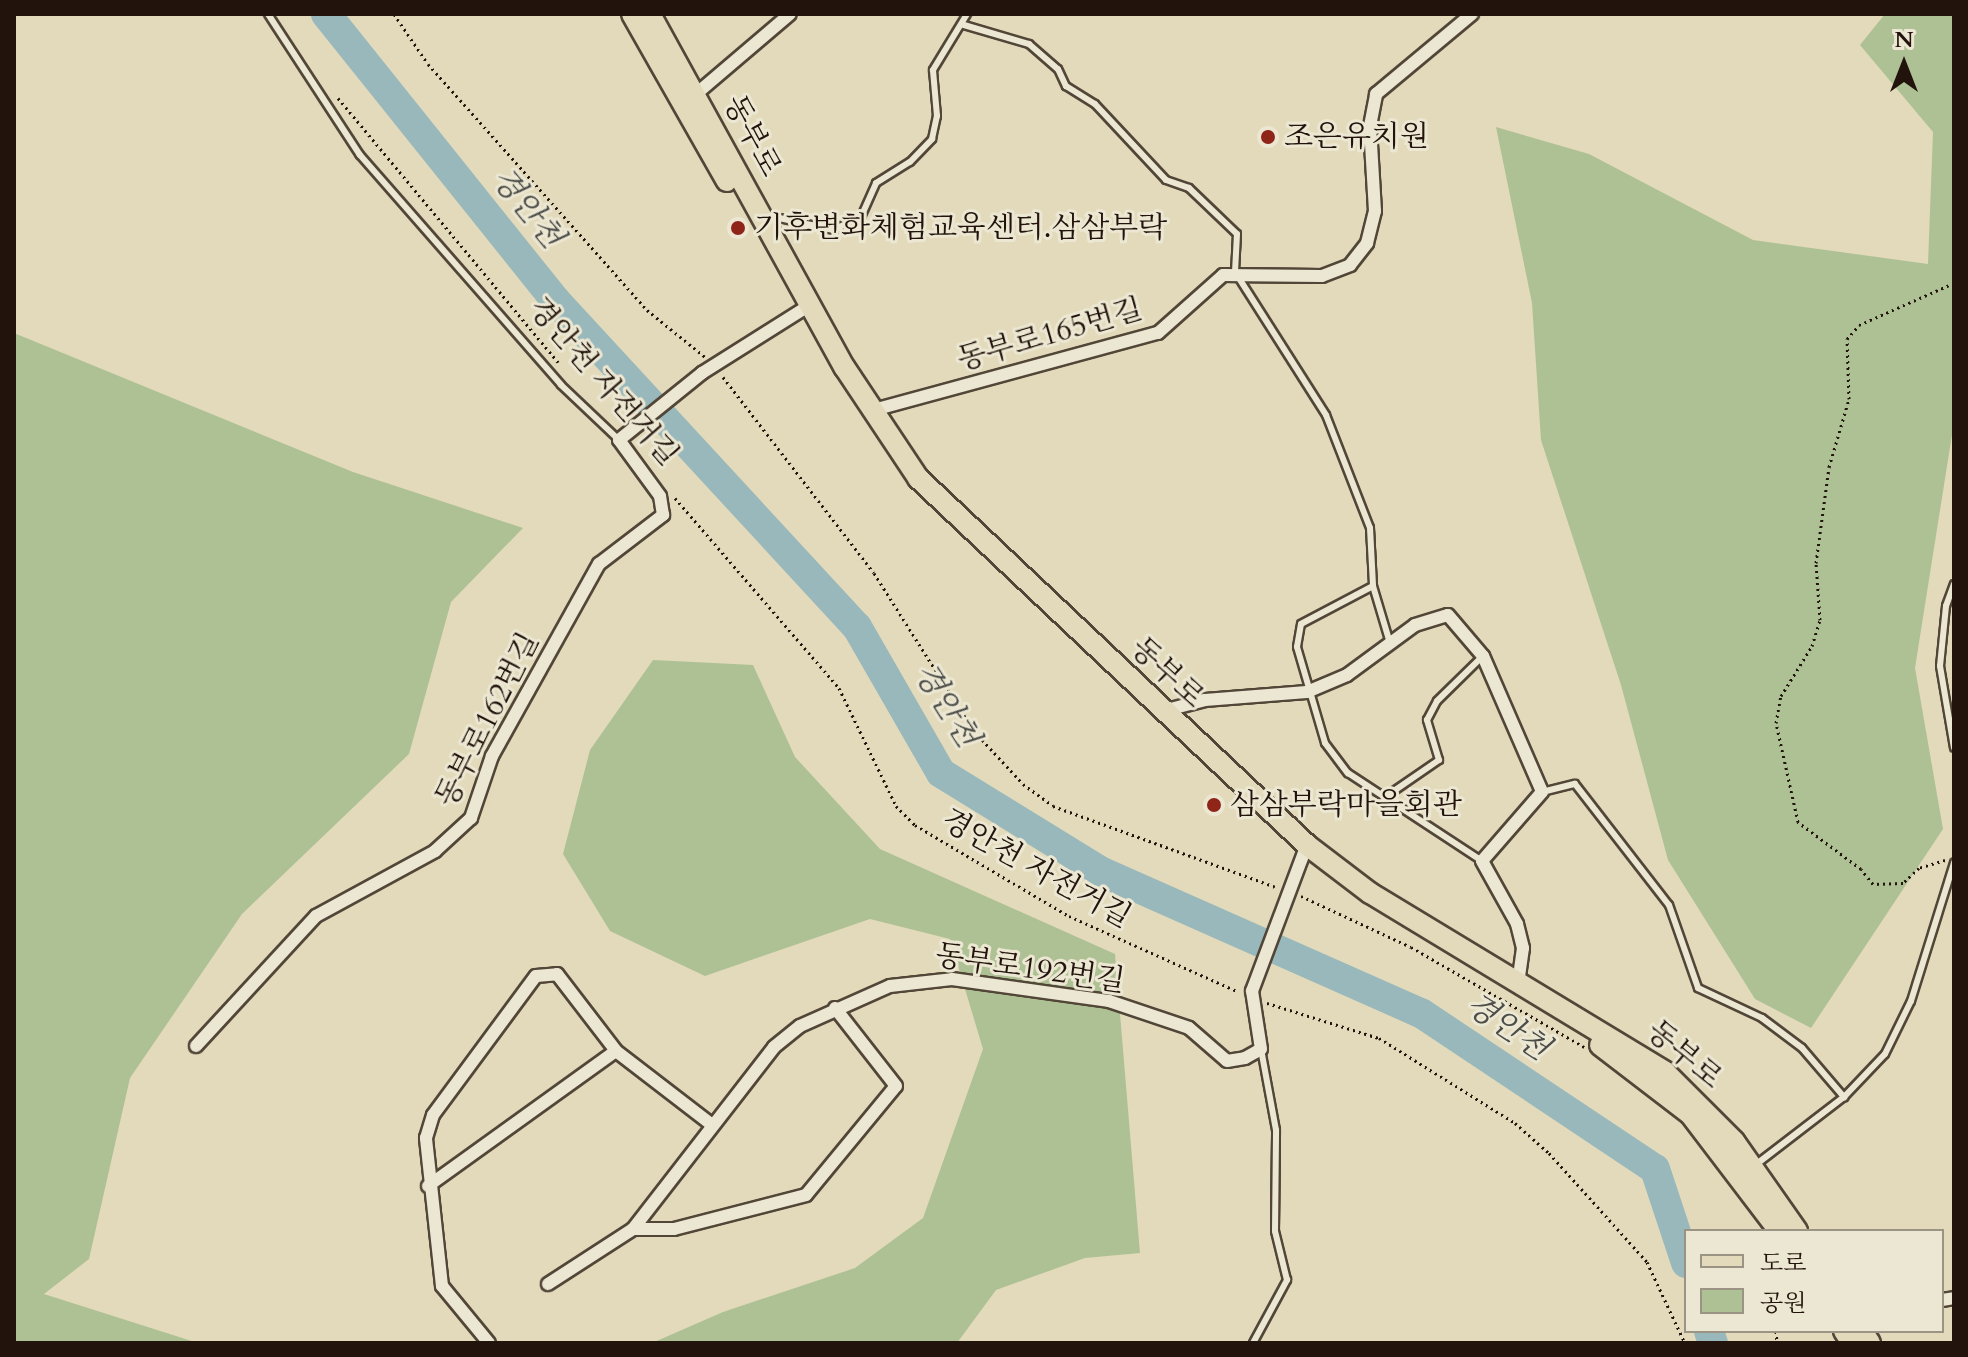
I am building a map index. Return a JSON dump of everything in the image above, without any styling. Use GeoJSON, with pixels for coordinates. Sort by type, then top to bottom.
{"type":"FeatureCollection","features":[{"type":"Feature","properties":{"kind":"main road"},"geometry":{"type":"LineString","coordinates":[[632,14],[806,308],[861,416],[914,487],[1362,904],[1616,1054],[1690,1114],[1777,1229]]}},
{"type":"Feature","properties":{"kind":"main road","name":"동부로"},"geometry":{"type":"LineString","coordinates":[[650,14],[759,212],[806,308],[870,411],[918,478],[1305,851],[1518,984],[1619,1040],[1665,1072],[1754,1166],[1796,1229]]}},
{"type":"Feature","properties":{"kind":"street"},"geometry":{"type":"LineString","coordinates":[[696,94],[790,14]]}},
{"type":"Feature","properties":{"kind":"street"},"geometry":{"type":"LineString","coordinates":[[1235,272],[1322,276],[1359,256],[1375,211],[1370,126],[1376,94],[1472,14]]}},
{"type":"Feature","properties":{"kind":"street","name":"동부로165번길"},"geometry":{"type":"LineString","coordinates":[[870,411],[1158,333],[1210,282],[1235,272]]}},
{"type":"Feature","properties":{"kind":"street"},"geometry":{"type":"LineString","coordinates":[[619,440],[713,365],[806,308]]}},
{"type":"Feature","properties":{"kind":"street","name":"동부로162번길"},"geometry":{"type":"LineString","coordinates":[[196,1046],[316,916],[435,851],[471,818],[492,756],[599,564],[663,515],[660,496],[619,440]]}},
{"type":"Feature","properties":{"kind":"street"},"geometry":{"type":"LineString","coordinates":[[1163,711],[1205,700],[1307,692],[1347,675],[1390,643],[1441,613],[1454,620],[1483,656],[1542,792],[1482,861],[1517,924],[1523,948],[1518,984]]}},
{"type":"Feature","properties":{"kind":"street"},"geometry":{"type":"LineString","coordinates":[[1261,1049],[1253,995],[1305,851]]}},
{"type":"Feature","properties":{"kind":"street"},"geometry":{"type":"LineString","coordinates":[[489,1343],[442,1286],[425,1150],[433,1115],[536,976],[557,974],[616,1051],[712,1125]]}},
{"type":"Feature","properties":{"kind":"street","name":"동부로192번길"},"geometry":{"type":"LineString","coordinates":[[548,1284],[633,1229],[774,1047],[835,1008],[890,986],[952,979],[1109,1001],[1189,1028],[1227,1061],[1261,1049]]}},
{"type":"Feature","properties":{"kind":"street"},"geometry":{"type":"LineString","coordinates":[[633,1229],[674,1229],[806,1195],[896,1086],[895,1077],[835,1008]]}},
{"type":"Feature","properties":{"kind":"street"},"geometry":{"type":"LineString","coordinates":[[428,1186],[616,1051]]}},
{"type":"Feature","properties":{"kind":"lane"},"geometry":{"type":"LineString","coordinates":[[268,14],[360,155],[561,385],[619,440]]}},
{"type":"Feature","properties":{"kind":"lane"},"geometry":{"type":"LineString","coordinates":[[759,212],[833,230],[861,217],[876,183],[910,162],[932,139],[937,116],[933,70],[964,25],[967,14]]}},
{"type":"Feature","properties":{"kind":"lane"},"geometry":{"type":"LineString","coordinates":[[964,25],[1029,44],[1058,69],[1066,86],[1095,104],[1166,180],[1189,188],[1226,219],[1237,234],[1235,272],[1326,415],[1370,528],[1373,586],[1390,643]]}},
{"type":"Feature","properties":{"kind":"lane"},"geometry":{"type":"LineString","coordinates":[[1954,584],[1946,606],[1940,666],[1954,748]]}},
{"type":"Feature","properties":{"kind":"lane"},"geometry":{"type":"LineString","coordinates":[[1373,586],[1301,624],[1297,647],[1307,692],[1325,743],[1348,773],[1388,795],[1482,861]]}},
{"type":"Feature","properties":{"kind":"lane"},"geometry":{"type":"LineString","coordinates":[[1388,795],[1439,760],[1427,720],[1437,701],[1483,656]]}},
{"type":"Feature","properties":{"kind":"lane"},"geometry":{"type":"LineString","coordinates":[[1542,792],[1575,784],[1669,905],[1698,988],[1762,1018],[1802,1048],[1844,1097]]}},
{"type":"Feature","properties":{"kind":"lane"},"geometry":{"type":"LineString","coordinates":[[1754,1166],[1844,1097],[1885,1054],[1900,1028],[1954,862]]}},
{"type":"Feature","properties":{"kind":"lane"},"geometry":{"type":"LineString","coordinates":[[1253,1343],[1287,1280],[1275,1231],[1276,1130],[1261,1049]]}},
{"type":"Feature","properties":{"kind":"path"},"geometry":{"type":"LineString","coordinates":[[394,14],[428,64],[647,310],[713,365],[874,573],[974,731],[1023,784],[1053,806],[1289,891],[1398,940],[1588,1049]]}},
{"type":"Feature","properties":{"kind":"path","name":"경안천 자전거길"},"geometry":{"type":"LineString","coordinates":[[333,90],[560,365]]}},
{"type":"Feature","properties":{"kind":"path"},"geometry":{"type":"LineString","coordinates":[[1954,283],[1859,325],[1847,339],[1849,399],[1829,467],[1816,563],[1820,620],[1812,646],[1781,696],[1776,723],[1798,822],[1861,869],[1873,884],[1903,883],[1930,862],[1954,862]]}},
{"type":"Feature","properties":{"kind":"path","name":"경안천 자전거길"},"geometry":{"type":"LineString","coordinates":[[671,492],[839,688],[896,806],[915,825],[1069,916],[1253,995],[1379,1038],[1515,1123],[1549,1153],[1647,1262],[1685,1343]]}},
{"type":"Feature","properties":{"kind":"green space"},"geometry":{"type":"Polygon","coordinates":[[[1885,14],[1954,14],[1954,422],[1915,668],[1943,829],[1811,1028],[1755,999],[1668,860],[1621,685],[1541,440],[1532,303],[1496,127],[1589,154],[1753,240],[1928,264],[1933,132],[1860,45],[1885,14]]]}},
{"type":"Feature","properties":{"kind":"green space"},"geometry":{"type":"Polygon","coordinates":[[[14,333],[353,472],[523,528],[451,602],[409,754],[242,914],[130,1078],[89,1259],[44,1294],[198,1343],[14,1343],[14,333]]]}},
{"type":"Feature","properties":{"kind":"green space"},"geometry":{"type":"Polygon","coordinates":[[[653,660],[753,665],[795,757],[880,849],[1115,954],[1140,1253],[1085,1258],[996,1290],[957,1343],[652,1343],[723,1312],[855,1268],[923,1218],[983,1049],[950,939],[870,919],[705,976],[610,931],[563,854],[590,750],[653,660]]]}},
{"type":"Feature","properties":{"kind":"waterway","name":"경안천"},"geometry":{"type":"LineString","coordinates":[[326,14],[555,300],[857,627],[941,773],[1100,871],[1421,1013],[1655,1169],[1684,1257]]}},
{"type":"Feature","properties":{"kind":"waterway","name":"경안천"},"geometry":{"type":"LineString","coordinates":[[1710,1333],[1713,1343]]}},
{"type":"Feature","properties":{"kind":"place","name":"조은유치원"},"geometry":{"type":"Point","coordinates":[1268,137]}},
{"type":"Feature","properties":{"kind":"place","name":"기후변화체험교육센터.삼삼부락"},"geometry":{"type":"Point","coordinates":[738,228]}},
{"type":"Feature","properties":{"kind":"place","name":"삼삼부락마을회관"},"geometry":{"type":"Point","coordinates":[1214,805]}}]}
